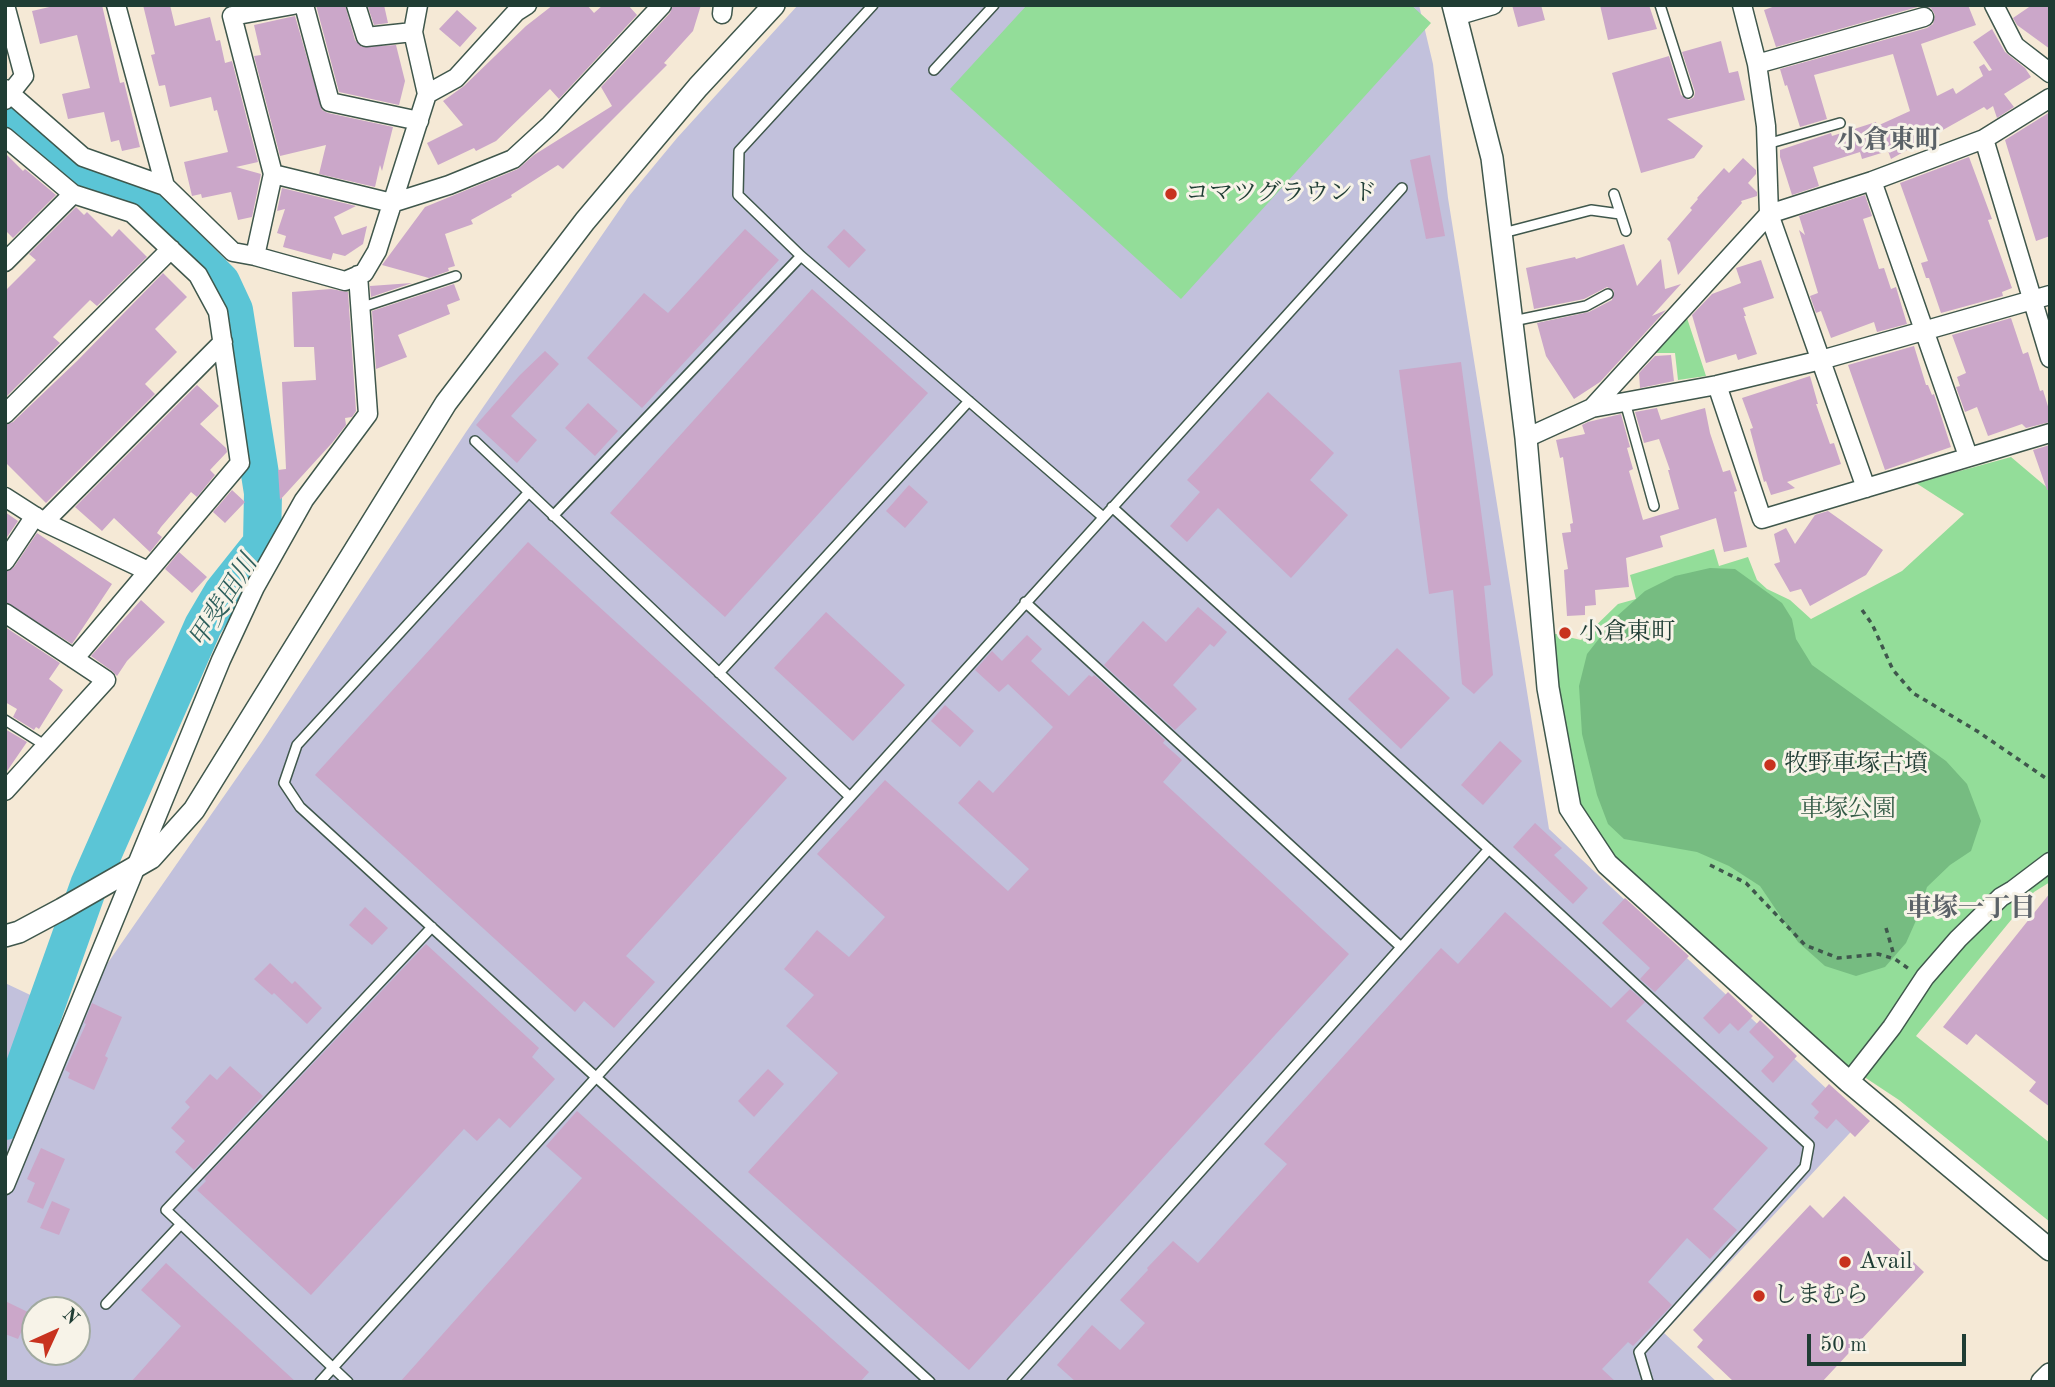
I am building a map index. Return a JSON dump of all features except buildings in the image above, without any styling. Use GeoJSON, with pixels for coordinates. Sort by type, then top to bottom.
{"type":"FeatureCollection","features":[{"type":"Feature","properties":{"kind":"street"},"geometry":{"type":"LineString","coordinates":[[5,5],[24,76],[7,95],[83,157],[164,186],[233,252],[345,281],[364,273],[377,251],[427,94],[413,32],[418,5]]}},
{"type":"Feature","properties":{"kind":"street"},"geometry":{"type":"LineString","coordinates":[[117,5],[164,186]]}},
{"type":"Feature","properties":{"kind":"street"},"geometry":{"type":"LineString","coordinates":[[255,256],[273,174],[232,16],[293,5]]}},
{"type":"Feature","properties":{"kind":"street"},"geometry":{"type":"LineString","coordinates":[[304,5],[330,102],[419,121]]}},
{"type":"Feature","properties":{"kind":"street"},"geometry":{"type":"LineString","coordinates":[[356,5],[366,37],[413,32]]}},
{"type":"Feature","properties":{"kind":"street"},"geometry":{"type":"LineString","coordinates":[[427,94],[456,78],[516,12],[527,5]]}},
{"type":"Feature","properties":{"kind":"street"},"geometry":{"type":"LineString","coordinates":[[273,174],[392,203],[449,185],[513,159],[550,125],[662,5]]}},
{"type":"Feature","properties":{"kind":"street"},"geometry":{"type":"LineString","coordinates":[[5,936],[41,921],[151,858],[194,810],[446,403],[585,220],[698,88],[774,5]]}},
{"type":"Feature","properties":{"kind":"street"},"geometry":{"type":"LineString","coordinates":[[1493,5],[1454,10],[1492,158],[1526,438],[1548,688],[1570,808],[1607,863],[1849,1082],[2050,1250]]}},
{"type":"Feature","properties":{"kind":"street"},"geometry":{"type":"LineString","coordinates":[[1742,5],[1758,64],[1767,144],[1769,214],[1866,488]]}},
{"type":"Feature","properties":{"kind":"street"},"geometry":{"type":"LineString","coordinates":[[1994,5],[2015,46],[2050,73]]}},
{"type":"Feature","properties":{"kind":"street"},"geometry":{"type":"LineString","coordinates":[[1758,64],[1899,14],[1924,17]]}},
{"type":"Feature","properties":{"kind":"street"},"geometry":{"type":"LineString","coordinates":[[1592,408],[1769,214],[1872,181],[1984,139],[2050,98]]}},
{"type":"Feature","properties":{"kind":"street"},"geometry":{"type":"LineString","coordinates":[[5,137],[73,194],[132,214],[198,275],[218,312],[240,463],[74,659]]}},
{"type":"Feature","properties":{"kind":"street"},"geometry":{"type":"LineString","coordinates":[[1984,139],[2050,358]]}},
{"type":"Feature","properties":{"kind":"street"},"geometry":{"type":"LineString","coordinates":[[1872,181],[1968,456]]}},
{"type":"Feature","properties":{"kind":"street"},"geometry":{"type":"LineString","coordinates":[[5,262],[73,194]]}},
{"type":"Feature","properties":{"kind":"street"},"geometry":{"type":"LineString","coordinates":[[5,414],[171,249]]}},
{"type":"Feature","properties":{"kind":"street"},"geometry":{"type":"LineString","coordinates":[[5,1185],[221,660],[255,587],[304,500],[368,414],[358,275]]}},
{"type":"Feature","properties":{"kind":"street"},"geometry":{"type":"LineString","coordinates":[[1526,438],[1592,408],[1717,385],[1821,360],[2050,295]]}},
{"type":"Feature","properties":{"kind":"street"},"geometry":{"type":"LineString","coordinates":[[5,561],[39,519],[223,342]]}},
{"type":"Feature","properties":{"kind":"street"},"geometry":{"type":"LineString","coordinates":[[1717,385],[1762,519],[2050,433]]}},
{"type":"Feature","properties":{"kind":"street"},"geometry":{"type":"LineString","coordinates":[[5,497],[39,519],[148,571]]}},
{"type":"Feature","properties":{"kind":"street"},"geometry":{"type":"LineString","coordinates":[[5,613],[106,680],[5,791]]}},
{"type":"Feature","properties":{"kind":"street"},"geometry":{"type":"LineString","coordinates":[[1849,1082],[1892,1027],[1924,979],[1958,939],[2001,897],[2050,862]]}},
{"type":"Feature","properties":{"kind":"street"},"geometry":{"type":"LineString","coordinates":[[2042,1382],[2050,1374]]}},
{"type":"Feature","properties":{"kind":"lane"},"geometry":{"type":"LineString","coordinates":[[873,5],[739,151],[738,195],[801,256],[1103,517]]}},
{"type":"Feature","properties":{"kind":"lane"},"geometry":{"type":"LineString","coordinates":[[934,69],[995,5]]}},
{"type":"Feature","properties":{"kind":"lane"},"geometry":{"type":"LineString","coordinates":[[1660,5],[1688,93]]}},
{"type":"Feature","properties":{"kind":"lane"},"geometry":{"type":"LineString","coordinates":[[1767,144],[1840,122]]}},
{"type":"Feature","properties":{"kind":"lane"},"geometry":{"type":"LineString","coordinates":[[320,1382],[1402,188]]}},
{"type":"Feature","properties":{"kind":"lane"},"geometry":{"type":"LineString","coordinates":[[1614,194],[1626,231]]}},
{"type":"Feature","properties":{"kind":"lane"},"geometry":{"type":"LineString","coordinates":[[1501,233],[1591,210],[1620,214]]}},
{"type":"Feature","properties":{"kind":"lane"},"geometry":{"type":"LineString","coordinates":[[553,516],[801,256]]}},
{"type":"Feature","properties":{"kind":"lane"},"geometry":{"type":"LineString","coordinates":[[360,308],[456,276]]}},
{"type":"Feature","properties":{"kind":"lane"},"geometry":{"type":"LineString","coordinates":[[1512,321],[1586,306],[1608,293]]}},
{"type":"Feature","properties":{"kind":"lane"},"geometry":{"type":"LineString","coordinates":[[719,673],[969,401]]}},
{"type":"Feature","properties":{"kind":"lane"},"geometry":{"type":"LineString","coordinates":[[1625,402],[1654,506]]}},
{"type":"Feature","properties":{"kind":"lane"},"geometry":{"type":"LineString","coordinates":[[475,442],[849,796]]}},
{"type":"Feature","properties":{"kind":"lane"},"geometry":{"type":"LineString","coordinates":[[529,492],[298,745],[284,783],[300,807],[930,1382]]}},
{"type":"Feature","properties":{"kind":"lane"},"geometry":{"type":"LineString","coordinates":[[1112,507],[1810,1145],[1805,1167],[1639,1352],[1648,1382]]}},
{"type":"Feature","properties":{"kind":"lane"},"geometry":{"type":"LineString","coordinates":[[1025,603],[1401,947]]}},
{"type":"Feature","properties":{"kind":"lane"},"geometry":{"type":"LineString","coordinates":[[5,720],[46,746]]}},
{"type":"Feature","properties":{"kind":"lane"},"geometry":{"type":"LineString","coordinates":[[1012,1382],[1489,849]]}},
{"type":"Feature","properties":{"kind":"lane"},"geometry":{"type":"LineString","coordinates":[[348,1382],[166,1210],[432,928]]}},
{"type":"Feature","properties":{"kind":"lane"},"geometry":{"type":"LineString","coordinates":[[106,1304],[181,1224]]}},
{"type":"Feature","properties":{"kind":"path"},"geometry":{"type":"LineString","coordinates":[[1862,610],[1872,624],[1893,670],[1913,692],[2022,760],[2050,781]]}},
{"type":"Feature","properties":{"kind":"path"},"geometry":{"type":"LineString","coordinates":[[1710,864],[1746,883],[1805,945],[1838,958],[1878,954],[1895,959],[1924,979]]}},
{"type":"Feature","properties":{"kind":"path"},"geometry":{"type":"LineString","coordinates":[[1886,928],[1893,952]]}},
{"type":"Feature","properties":{"kind":"shaded area"},"geometry":{"type":"Polygon","coordinates":[[[798,5],[1419,5],[1433,64],[1448,198],[1549,829],[1861,1121],[1664,1333],[1717,1382],[5,1382],[5,1189],[107,964],[261,743],[466,432],[629,196],[677,138],[798,5]]]}},
{"type":"Feature","properties":{"kind":"shaded area"},"geometry":{"type":"Polygon","coordinates":[[[5,983],[62,1010],[5,1164],[5,983]]]}},
{"type":"Feature","properties":{"kind":"green space","name":"コマツグラウンド"},"geometry":{"type":"Polygon","coordinates":[[[1027,5],[1411,5],[1431,23],[1181,299],[950,89],[1027,5]]]}},
{"type":"Feature","properties":{"kind":"green space"},"geometry":{"type":"Polygon","coordinates":[[[1686,315],[1706,376],[1678,380],[1675,353],[1652,353],[1686,315]]]}},
{"type":"Feature","properties":{"kind":"green space","name":"車塚公園"},"geometry":{"type":"Polygon","coordinates":[[[2011,457],[2050,490],[2050,882],[2034,892],[1916,1036],[2050,1143],[2050,1222],[1899,1100],[1816,1045],[1591,840],[1570,808],[1543,631],[1581,640],[1618,604],[1636,599],[1630,575],[1714,549],[1719,566],[1748,557],[1757,580],[1767,589],[1790,600],[1811,619],[1902,571],[1964,514],[1916,483],[2011,457]]]}},
{"type":"Feature","properties":{"kind":"green space"},"geometry":{"type":"Polygon","coordinates":[[[1710,568],[1735,569],[1782,603],[1792,619],[1796,639],[1812,665],[1946,761],[1967,784],[1981,821],[1971,851],[1950,865],[1927,887],[1906,943],[1885,967],[1856,976],[1825,966],[1798,942],[1760,886],[1729,866],[1697,852],[1624,839],[1608,824],[1597,795],[1582,734],[1579,686],[1587,654],[1616,617],[1645,591],[1675,576],[1710,568]]]}},
{"type":"Feature","properties":{"kind":"waterway","name":"甲斐田川"},"geometry":{"type":"LineString","coordinates":[[5,123],[49,154],[151,212],[221,282],[234,310],[263,493],[262,543],[223,592],[203,626],[89,885],[5,1121]]}},
{"type":"Feature","properties":{"kind":"place","name":"コマツグラウンド"},"geometry":{"type":"Point","coordinates":[1171,194]}},
{"type":"Feature","properties":{"kind":"place","name":"小倉東町"},"geometry":{"type":"Point","coordinates":[1565,633]}},
{"type":"Feature","properties":{"kind":"place","name":"牧野車塚古墳"},"geometry":{"type":"Point","coordinates":[1770,765]}},
{"type":"Feature","properties":{"kind":"place","name":"Avail"},"geometry":{"type":"Point","coordinates":[1845,1262]}},
{"type":"Feature","properties":{"kind":"place","name":"しまむら"},"geometry":{"type":"Point","coordinates":[1759,1296]}},
{"type":"Feature","properties":{"kind":"district","name":"小倉東町"},"geometry":{"type":"Point","coordinates":[1889,141]}},
{"type":"Feature","properties":{"kind":"district","name":"車塚一丁目"},"geometry":{"type":"Point","coordinates":[1971,909]}}]}
